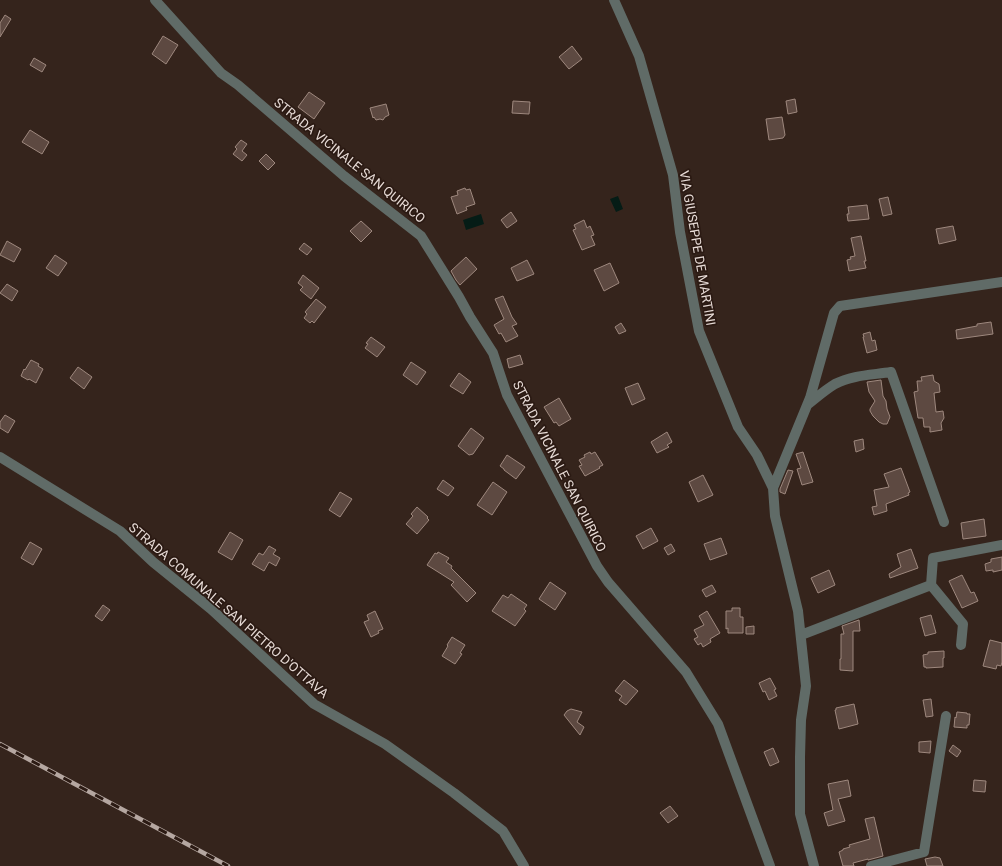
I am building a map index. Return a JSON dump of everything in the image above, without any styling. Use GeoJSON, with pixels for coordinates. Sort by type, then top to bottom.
{"type":"FeatureCollection","features":[{"type":"Feature","properties":{"kind":"street","name":"STRADA VICINALE SAN QUIRICO"},"geometry":{"type":"LineString","coordinates":[[155,0],[221,73],[238,85],[344,176],[421,236],[493,353],[507,396],[597,566],[608,582],[686,672],[718,724],[770,866]]}},
{"type":"Feature","properties":{"kind":"street","name":"VIA GIUSEPPE DE MARTINI"},"geometry":{"type":"LineString","coordinates":[[614,0],[639,56],[673,175],[680,232],[699,331],[738,427],[757,455],[773,488],[775,516],[798,611],[801,635],[806,686],[801,720],[800,814],[814,866]]}},
{"type":"Feature","properties":{"kind":"street"},"geometry":{"type":"LineString","coordinates":[[773,488],[810,398],[834,313],[840,306],[1002,282]]}},
{"type":"Feature","properties":{"kind":"street"},"geometry":{"type":"LineString","coordinates":[[807,405],[843,380],[856,376],[891,372],[944,522]]}},
{"type":"Feature","properties":{"kind":"street","name":"STRADA COMUNALE SAN PIETRO D'OTTAVA"},"geometry":{"type":"LineString","coordinates":[[0,457],[120,531],[153,562],[211,609],[314,704],[385,744],[454,793],[502,831],[524,866]]}},
{"type":"Feature","properties":{"kind":"street"},"geometry":{"type":"LineString","coordinates":[[961,646],[963,624],[931,585],[933,558],[1002,545]]}},
{"type":"Feature","properties":{"kind":"street"},"geometry":{"type":"LineString","coordinates":[[801,635],[931,585]]}},
{"type":"Feature","properties":{"kind":"street"},"geometry":{"type":"LineString","coordinates":[[871,866],[924,852],[946,716]]}},
{"type":"Feature","properties":{"kind":"water"},"geometry":{"type":"Polygon","coordinates":[[[618,196],[623,209],[616,212],[610,199],[618,196]]]}},
{"type":"Feature","properties":{"kind":"water"},"geometry":{"type":"Polygon","coordinates":[[[481,214],[484,224],[466,230],[463,220],[481,214]]]}},
{"type":"Feature","properties":{"kind":"building"},"geometry":{"type":"Polygon","coordinates":[[[5,15],[11,19],[0,37],[0,23],[5,15]]]}},
{"type":"Feature","properties":{"kind":"building"},"geometry":{"type":"Polygon","coordinates":[[[163,36],[178,45],[166,64],[152,54],[163,36]]]}},
{"type":"Feature","properties":{"kind":"building"},"geometry":{"type":"Polygon","coordinates":[[[572,46],[582,59],[569,69],[559,57],[572,46]]]}},
{"type":"Feature","properties":{"kind":"building"},"geometry":{"type":"Polygon","coordinates":[[[34,58],[46,65],[42,72],[30,65],[34,58]]]}},
{"type":"Feature","properties":{"kind":"building"},"geometry":{"type":"Polygon","coordinates":[[[309,92],[325,103],[314,119],[298,107],[309,92]]]}},
{"type":"Feature","properties":{"kind":"building"},"geometry":{"type":"Polygon","coordinates":[[[795,99],[797,112],[788,114],[786,101],[795,99]]]}},
{"type":"Feature","properties":{"kind":"building"},"geometry":{"type":"Polygon","coordinates":[[[513,101],[530,102],[529,114],[512,113],[513,101]]]}},
{"type":"Feature","properties":{"kind":"building"},"geometry":{"type":"Polygon","coordinates":[[[386,104],[389,115],[383,120],[376,120],[374,117],[373,118],[370,108],[386,104]]]}},
{"type":"Feature","properties":{"kind":"building"},"geometry":{"type":"Polygon","coordinates":[[[782,117],[785,135],[783,138],[769,140],[766,119],[782,117]]]}},
{"type":"Feature","properties":{"kind":"building"},"geometry":{"type":"Polygon","coordinates":[[[30,130],[49,142],[42,154],[22,142],[30,130]]]}},
{"type":"Feature","properties":{"kind":"building"},"geometry":{"type":"Polygon","coordinates":[[[241,140],[247,144],[242,151],[247,155],[242,161],[233,154],[237,149],[235,147],[241,140]]]}},
{"type":"Feature","properties":{"kind":"building"},"geometry":{"type":"Polygon","coordinates":[[[266,154],[275,163],[268,170],[259,161],[266,154]]]}},
{"type":"Feature","properties":{"kind":"building"},"geometry":{"type":"Polygon","coordinates":[[[465,188],[466,190],[470,189],[475,204],[466,207],[467,210],[457,214],[451,197],[458,195],[457,191],[465,188]]]}},
{"type":"Feature","properties":{"kind":"building"},"geometry":{"type":"Polygon","coordinates":[[[888,197],[892,214],[883,216],[879,199],[888,197]]]}},
{"type":"Feature","properties":{"kind":"building"},"geometry":{"type":"Polygon","coordinates":[[[867,205],[869,219],[848,221],[848,207],[867,205]]]}},
{"type":"Feature","properties":{"kind":"building"},"geometry":{"type":"Polygon","coordinates":[[[511,212],[517,221],[507,228],[501,220],[511,212]]]}},
{"type":"Feature","properties":{"kind":"building"},"geometry":{"type":"Polygon","coordinates":[[[584,220],[587,228],[590,226],[594,235],[591,236],[595,245],[582,250],[573,230],[576,229],[574,225],[584,220]]]}},
{"type":"Feature","properties":{"kind":"building"},"geometry":{"type":"Polygon","coordinates":[[[361,221],[372,231],[361,242],[350,231],[361,221]]]}},
{"type":"Feature","properties":{"kind":"building"},"geometry":{"type":"Polygon","coordinates":[[[953,226],[956,240],[939,244],[936,229],[953,226]]]}},
{"type":"Feature","properties":{"kind":"building"},"geometry":{"type":"Polygon","coordinates":[[[861,236],[866,268],[849,271],[847,260],[851,259],[850,257],[855,256],[851,238],[861,236]]]}},
{"type":"Feature","properties":{"kind":"building"},"geometry":{"type":"Polygon","coordinates":[[[7,241],[21,249],[14,262],[0,255],[7,241]]]}},
{"type":"Feature","properties":{"kind":"building"},"geometry":{"type":"Polygon","coordinates":[[[304,243],[312,249],[307,255],[299,249],[304,243]]]}},
{"type":"Feature","properties":{"kind":"building"},"geometry":{"type":"Polygon","coordinates":[[[55,255],[67,263],[58,276],[46,268],[55,255]]]}},
{"type":"Feature","properties":{"kind":"building"},"geometry":{"type":"Polygon","coordinates":[[[466,257],[477,269],[460,285],[451,271],[466,257]]]}},
{"type":"Feature","properties":{"kind":"building"},"geometry":{"type":"Polygon","coordinates":[[[527,260],[534,274],[517,281],[511,268],[527,260]]]}},
{"type":"Feature","properties":{"kind":"building"},"geometry":{"type":"Polygon","coordinates":[[[610,263],[619,283],[604,291],[594,270],[610,263]]]}},
{"type":"Feature","properties":{"kind":"building"},"geometry":{"type":"Polygon","coordinates":[[[303,275],[319,288],[311,299],[300,290],[303,287],[298,283],[303,275]]]}},
{"type":"Feature","properties":{"kind":"building"},"geometry":{"type":"Polygon","coordinates":[[[7,284],[18,291],[12,301],[0,293],[7,284]]]}},
{"type":"Feature","properties":{"kind":"building"},"geometry":{"type":"Polygon","coordinates":[[[503,296],[512,317],[517,324],[512,326],[518,336],[506,342],[494,325],[504,319],[495,299],[503,296]]]}},
{"type":"Feature","properties":{"kind":"building"},"geometry":{"type":"Polygon","coordinates":[[[316,299],[326,307],[314,323],[312,321],[310,323],[304,318],[307,314],[305,312],[316,299]]]}},
{"type":"Feature","properties":{"kind":"building"},"geometry":{"type":"Polygon","coordinates":[[[991,322],[993,334],[957,339],[956,330],[991,322]]]}},
{"type":"Feature","properties":{"kind":"building"},"geometry":{"type":"Polygon","coordinates":[[[621,323],[626,331],[619,334],[615,327],[621,323]]]}},
{"type":"Feature","properties":{"kind":"building"},"geometry":{"type":"Polygon","coordinates":[[[870,332],[872,341],[875,340],[877,350],[867,353],[863,334],[870,332]]]}},
{"type":"Feature","properties":{"kind":"building"},"geometry":{"type":"Polygon","coordinates":[[[371,337],[385,347],[377,357],[365,348],[368,344],[366,343],[371,337]]]}},
{"type":"Feature","properties":{"kind":"building"},"geometry":{"type":"Polygon","coordinates":[[[520,355],[523,364],[509,368],[507,359],[520,355]]]}},
{"type":"Feature","properties":{"kind":"building"},"geometry":{"type":"Polygon","coordinates":[[[31,360],[39,364],[38,366],[43,369],[36,383],[21,376],[31,360]]]}},
{"type":"Feature","properties":{"kind":"building"},"geometry":{"type":"Polygon","coordinates":[[[411,362],[426,372],[417,385],[403,375],[411,362]]]}},
{"type":"Feature","properties":{"kind":"building"},"geometry":{"type":"Polygon","coordinates":[[[78,367],[92,377],[84,389],[70,378],[78,367]]]}},
{"type":"Feature","properties":{"kind":"building"},"geometry":{"type":"Polygon","coordinates":[[[459,373],[471,382],[463,394],[450,386],[459,373]]]}},
{"type":"Feature","properties":{"kind":"building"},"geometry":{"type":"Polygon","coordinates":[[[933,375],[934,381],[939,384],[940,392],[934,393],[936,412],[943,411],[944,418],[941,423],[942,430],[930,432],[930,427],[924,427],[923,418],[918,418],[914,392],[918,391],[917,381],[922,381],[921,377],[933,375]]]}},
{"type":"Feature","properties":{"kind":"building"},"geometry":{"type":"Polygon","coordinates":[[[881,380],[883,396],[886,401],[890,417],[887,424],[879,422],[870,411],[875,401],[869,392],[867,382],[881,380]]]}},
{"type":"Feature","properties":{"kind":"building"},"geometry":{"type":"Polygon","coordinates":[[[638,383],[645,399],[632,405],[625,388],[638,383]]]}},
{"type":"Feature","properties":{"kind":"building"},"geometry":{"type":"Polygon","coordinates":[[[559,398],[571,419],[559,426],[556,422],[554,423],[544,407],[559,398]]]}},
{"type":"Feature","properties":{"kind":"building"},"geometry":{"type":"Polygon","coordinates":[[[5,415],[15,421],[8,433],[0,428],[0,422],[5,415]]]}},
{"type":"Feature","properties":{"kind":"building"},"geometry":{"type":"Polygon","coordinates":[[[471,428],[484,438],[473,454],[469,455],[458,446],[471,428]]]}},
{"type":"Feature","properties":{"kind":"building"},"geometry":{"type":"Polygon","coordinates":[[[667,432],[672,442],[667,445],[669,447],[657,453],[651,442],[667,432]]]}},
{"type":"Feature","properties":{"kind":"building"},"geometry":{"type":"Polygon","coordinates":[[[863,439],[864,449],[856,452],[854,441],[863,439]]]}},
{"type":"Feature","properties":{"kind":"building"},"geometry":{"type":"Polygon","coordinates":[[[590,452],[591,454],[595,452],[603,465],[585,476],[579,466],[582,465],[579,460],[590,452]]]}},
{"type":"Feature","properties":{"kind":"building"},"geometry":{"type":"Polygon","coordinates":[[[803,452],[813,482],[802,485],[797,469],[801,468],[796,454],[803,452]]]}},
{"type":"Feature","properties":{"kind":"building"},"geometry":{"type":"Polygon","coordinates":[[[507,455],[525,467],[516,479],[500,466],[507,455]]]}},
{"type":"Feature","properties":{"kind":"building"},"geometry":{"type":"Polygon","coordinates":[[[901,468],[910,492],[908,493],[909,495],[886,504],[887,511],[874,515],[872,507],[877,506],[874,490],[889,487],[884,474],[901,468]]]}},
{"type":"Feature","properties":{"kind":"building"},"geometry":{"type":"Polygon","coordinates":[[[788,470],[793,471],[785,494],[780,492],[780,489],[788,470]]]}},
{"type":"Feature","properties":{"kind":"building"},"geometry":{"type":"Polygon","coordinates":[[[703,475],[713,495],[698,502],[689,482],[703,475]]]}},
{"type":"Feature","properties":{"kind":"building"},"geometry":{"type":"Polygon","coordinates":[[[443,480],[454,488],[448,496],[437,489],[443,480]]]}},
{"type":"Feature","properties":{"kind":"building"},"geometry":{"type":"Polygon","coordinates":[[[493,482],[507,492],[492,515],[477,505],[493,482]]]}},
{"type":"Feature","properties":{"kind":"building"},"geometry":{"type":"Polygon","coordinates":[[[340,492],[352,499],[340,517],[329,510],[340,492]]]}},
{"type":"Feature","properties":{"kind":"building"},"geometry":{"type":"Polygon","coordinates":[[[417,507],[428,517],[427,518],[429,520],[417,534],[406,524],[413,516],[411,514],[417,507]]]}},
{"type":"Feature","properties":{"kind":"building"},"geometry":{"type":"Polygon","coordinates":[[[984,519],[986,536],[963,539],[961,523],[984,519]]]}},
{"type":"Feature","properties":{"kind":"building"},"geometry":{"type":"Polygon","coordinates":[[[651,528],[658,541],[643,549],[636,536],[651,528]]]}},
{"type":"Feature","properties":{"kind":"building"},"geometry":{"type":"Polygon","coordinates":[[[230,532],[243,540],[232,560],[218,552],[230,532]]]}},
{"type":"Feature","properties":{"kind":"building"},"geometry":{"type":"Polygon","coordinates":[[[721,538],[727,554],[710,560],[704,544],[721,538]]]}},
{"type":"Feature","properties":{"kind":"building"},"geometry":{"type":"Polygon","coordinates":[[[30,542],[42,549],[33,565],[21,558],[30,542]]]}},
{"type":"Feature","properties":{"kind":"building"},"geometry":{"type":"Polygon","coordinates":[[[671,544],[675,551],[668,555],[664,548],[671,544]]]}},
{"type":"Feature","properties":{"kind":"building"},"geometry":{"type":"Polygon","coordinates":[[[269,546],[276,550],[273,554],[280,558],[276,566],[269,562],[264,571],[252,564],[259,553],[263,555],[269,546]]]}},
{"type":"Feature","properties":{"kind":"building"},"geometry":{"type":"Polygon","coordinates":[[[911,549],[918,568],[890,578],[889,574],[901,567],[897,554],[911,549]]]}},
{"type":"Feature","properties":{"kind":"building"},"geometry":{"type":"Polygon","coordinates":[[[438,552],[449,558],[446,562],[452,566],[451,568],[476,593],[467,602],[451,585],[454,582],[427,565],[435,553],[437,554],[438,552]]]}},
{"type":"Feature","properties":{"kind":"building"},"geometry":{"type":"Polygon","coordinates":[[[1002,557],[1002,570],[993,572],[993,570],[986,571],[985,564],[991,562],[991,559],[1002,557]]]}},
{"type":"Feature","properties":{"kind":"building"},"geometry":{"type":"Polygon","coordinates":[[[829,570],[835,585],[818,593],[811,578],[829,570]]]}},
{"type":"Feature","properties":{"kind":"building"},"geometry":{"type":"Polygon","coordinates":[[[962,575],[971,593],[974,592],[978,601],[962,608],[949,581],[962,575]]]}},
{"type":"Feature","properties":{"kind":"building"},"geometry":{"type":"Polygon","coordinates":[[[550,582],[566,593],[555,610],[539,599],[550,582]]]}},
{"type":"Feature","properties":{"kind":"building"},"geometry":{"type":"Polygon","coordinates":[[[712,585],[716,592],[706,597],[702,590],[712,585]]]}},
{"type":"Feature","properties":{"kind":"building"},"geometry":{"type":"Polygon","coordinates":[[[511,594],[527,605],[524,609],[526,611],[515,626],[492,611],[503,595],[508,598],[511,594]]]}},
{"type":"Feature","properties":{"kind":"building"},"geometry":{"type":"Polygon","coordinates":[[[103,605],[110,610],[102,621],[95,616],[103,605]]]}},
{"type":"Feature","properties":{"kind":"building"},"geometry":{"type":"Polygon","coordinates":[[[732,608],[740,608],[740,617],[743,617],[743,633],[728,633],[728,628],[726,629],[726,611],[732,611],[732,608]]]}},
{"type":"Feature","properties":{"kind":"building"},"geometry":{"type":"Polygon","coordinates":[[[375,611],[383,629],[371,637],[364,622],[369,620],[367,615],[375,611]]]}},
{"type":"Feature","properties":{"kind":"building"},"geometry":{"type":"Polygon","coordinates":[[[707,611],[720,633],[710,639],[711,642],[703,647],[701,643],[698,645],[694,639],[698,637],[694,630],[704,625],[699,616],[707,611]]]}},
{"type":"Feature","properties":{"kind":"building"},"geometry":{"type":"Polygon","coordinates":[[[931,615],[936,633],[925,636],[920,618],[931,615]]]}},
{"type":"Feature","properties":{"kind":"building"},"geometry":{"type":"Polygon","coordinates":[[[859,620],[860,631],[853,631],[853,671],[840,670],[841,634],[844,634],[842,626],[859,620]]]}},
{"type":"Feature","properties":{"kind":"building"},"geometry":{"type":"Polygon","coordinates":[[[754,626],[754,634],[746,634],[746,627],[754,626]]]}},
{"type":"Feature","properties":{"kind":"building"},"geometry":{"type":"Polygon","coordinates":[[[452,637],[465,645],[460,653],[462,654],[455,664],[442,656],[452,637]]]}},
{"type":"Feature","properties":{"kind":"building"},"geometry":{"type":"Polygon","coordinates":[[[990,640],[1002,643],[1002,662],[1001,666],[997,665],[996,669],[983,666],[990,640]]]}},
{"type":"Feature","properties":{"kind":"building"},"geometry":{"type":"Polygon","coordinates":[[[944,651],[943,667],[924,667],[923,655],[928,654],[928,652],[944,651]]]}},
{"type":"Feature","properties":{"kind":"building"},"geometry":{"type":"Polygon","coordinates":[[[770,678],[776,689],[774,690],[777,696],[769,700],[759,683],[770,678]]]}},
{"type":"Feature","properties":{"kind":"building"},"geometry":{"type":"Polygon","coordinates":[[[624,680],[638,691],[626,705],[619,700],[622,696],[615,691],[624,680]]]}},
{"type":"Feature","properties":{"kind":"building"},"geometry":{"type":"Polygon","coordinates":[[[931,699],[933,716],[926,717],[923,700],[931,699]]]}},
{"type":"Feature","properties":{"kind":"building"},"geometry":{"type":"Polygon","coordinates":[[[854,704],[858,724],[839,729],[835,710],[836,708],[854,704]]]}},
{"type":"Feature","properties":{"kind":"building"},"geometry":{"type":"Polygon","coordinates":[[[571,709],[582,712],[577,722],[584,727],[580,735],[564,715],[571,709]]]}},
{"type":"Feature","properties":{"kind":"building"},"geometry":{"type":"Polygon","coordinates":[[[957,712],[970,714],[969,725],[967,725],[967,728],[954,727],[957,712]]]}},
{"type":"Feature","properties":{"kind":"building"},"geometry":{"type":"Polygon","coordinates":[[[931,741],[930,753],[919,752],[919,742],[931,741]]]}},
{"type":"Feature","properties":{"kind":"building"},"geometry":{"type":"Polygon","coordinates":[[[953,745],[961,751],[957,757],[949,751],[953,745]]]}},
{"type":"Feature","properties":{"kind":"building"},"geometry":{"type":"Polygon","coordinates":[[[773,748],[779,762],[770,766],[764,752],[773,748]]]}},
{"type":"Feature","properties":{"kind":"building"},"geometry":{"type":"Polygon","coordinates":[[[848,780],[851,796],[838,799],[845,821],[828,826],[824,813],[833,810],[828,784],[848,780]]]}},
{"type":"Feature","properties":{"kind":"building"},"geometry":{"type":"Polygon","coordinates":[[[974,780],[986,781],[985,792],[973,791],[974,780]]]}},
{"type":"Feature","properties":{"kind":"building"},"geometry":{"type":"Polygon","coordinates":[[[670,806],[678,816],[668,823],[660,813],[670,806]]]}},
{"type":"Feature","properties":{"kind":"building"},"geometry":{"type":"Polygon","coordinates":[[[874,817],[883,856],[853,863],[854,866],[843,866],[839,852],[850,847],[849,845],[870,839],[865,819],[874,817]]]}},
{"type":"Feature","properties":{"kind":"building"},"geometry":{"type":"Polygon","coordinates":[[[935,857],[940,858],[943,866],[927,866],[925,859],[935,857]]]}},
{"type":"Feature","properties":{"kind":"railway"},"geometry":{"type":"LineString","coordinates":[[0,744],[228,866]]}}]}
